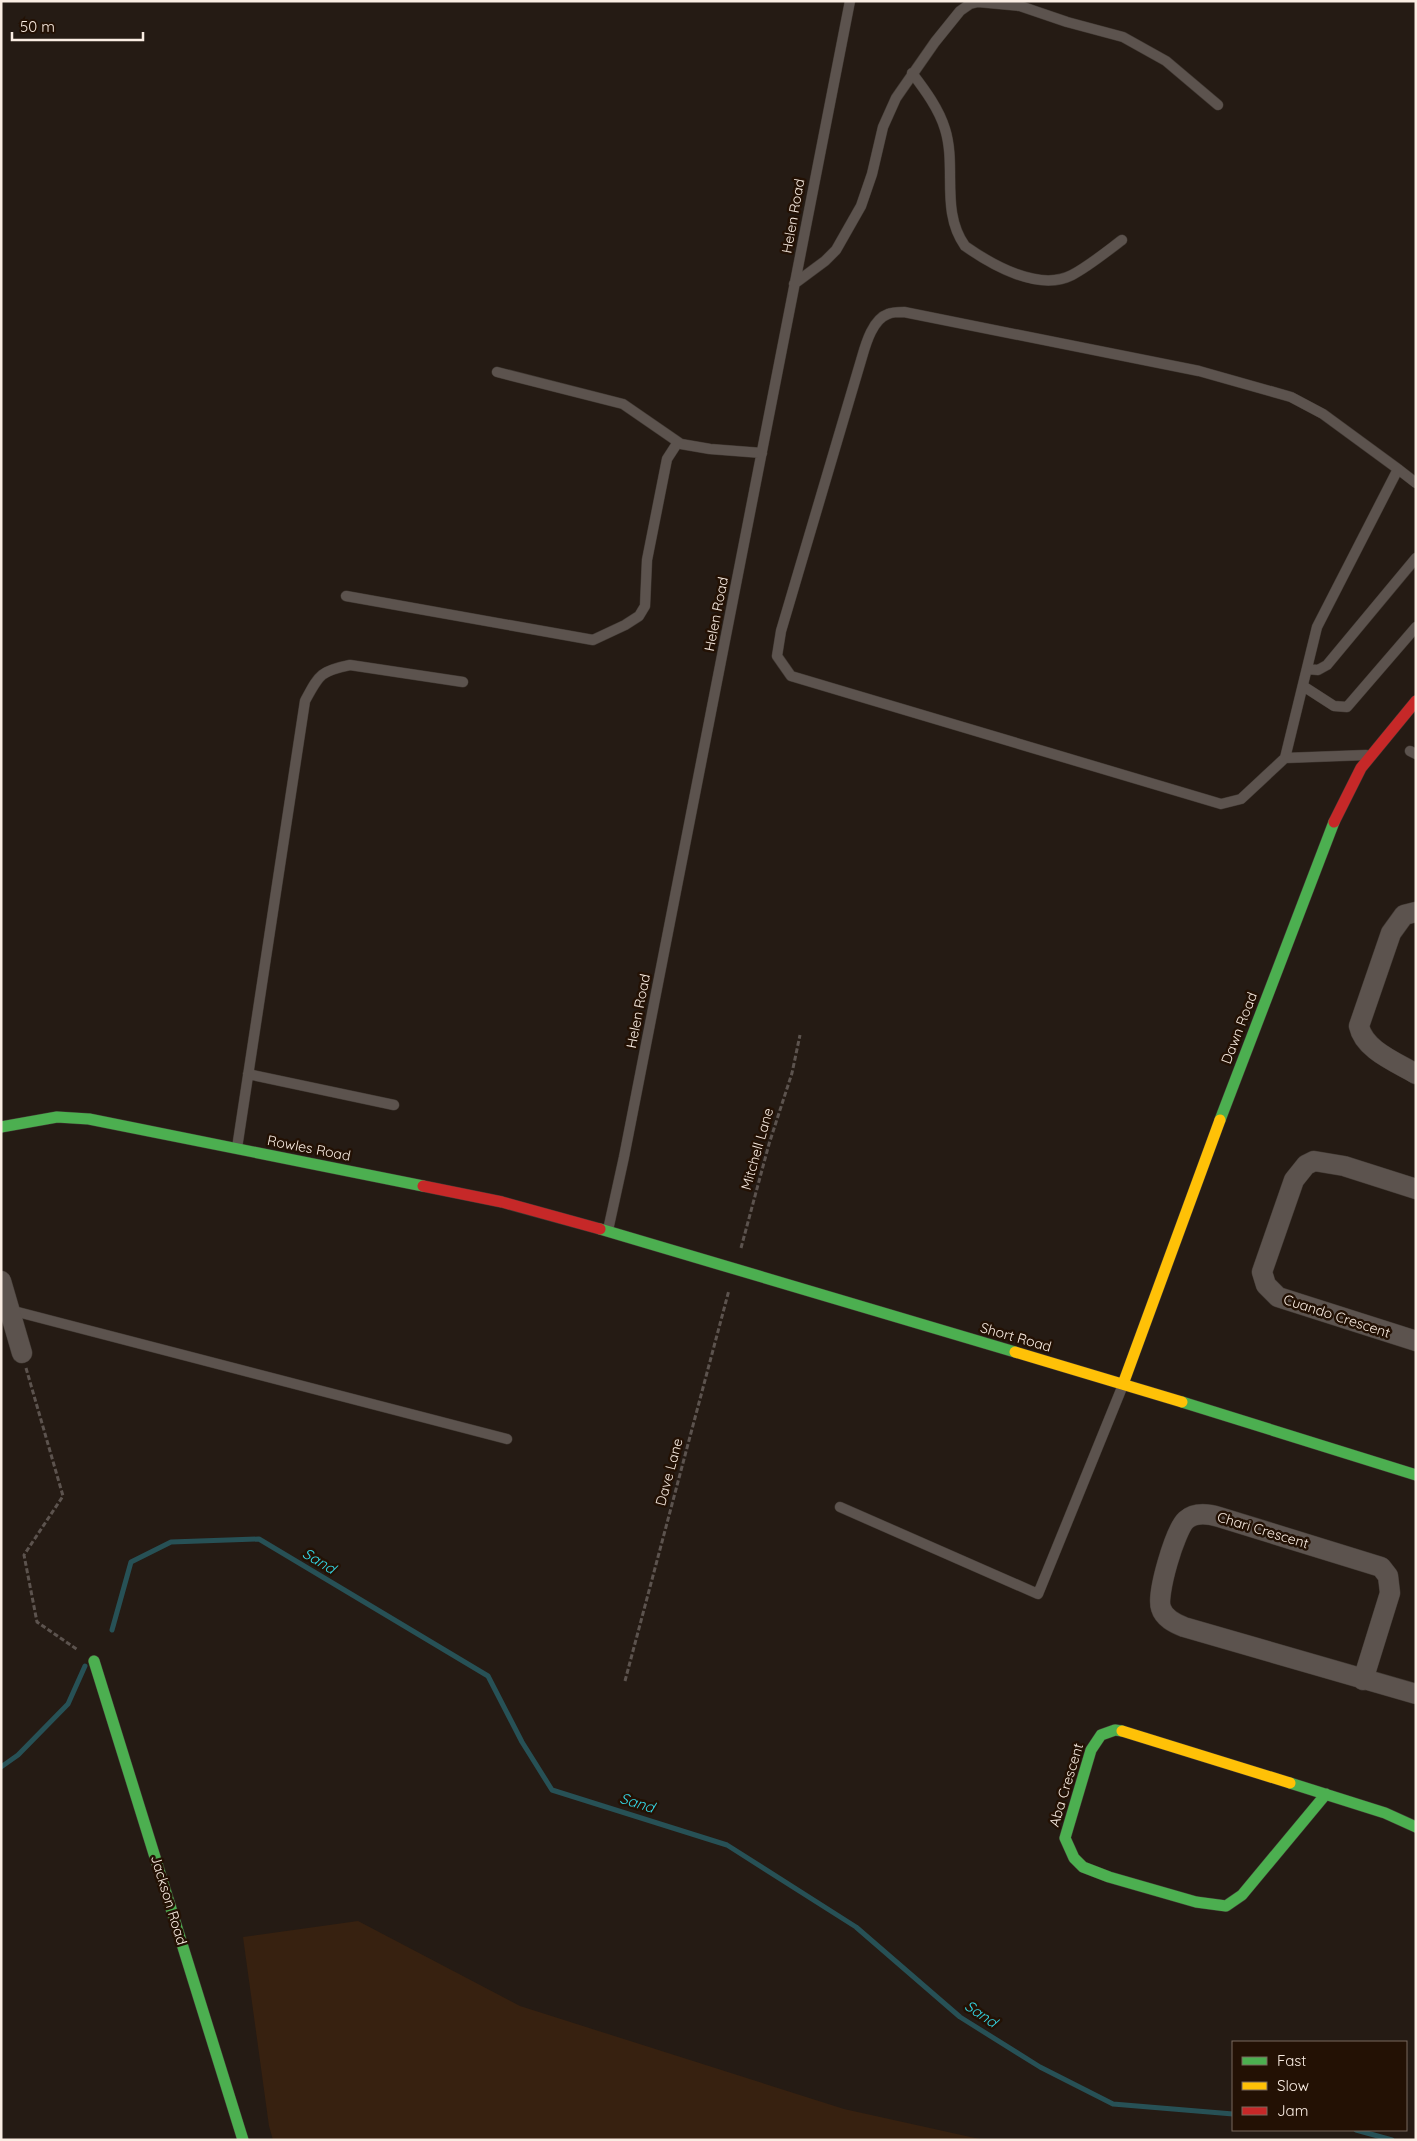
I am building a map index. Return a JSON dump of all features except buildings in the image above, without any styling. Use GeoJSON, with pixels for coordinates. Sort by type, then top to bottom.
{"type":"FeatureCollection","features":[{"type":"Feature","properties":{"kind":"street","name":"Dawn Road"},"geometry":{"type":"LineString","coordinates":[[1123,1384],[1182,1219],[1337,815],[1352,783],[1371,755],[1416,701]]}},
{"type":"Feature","properties":{"kind":"street"},"geometry":{"type":"LineString","coordinates":[[1416,912],[1404,915],[1391,933],[1359,1026],[1361,1034],[1370,1045],[1416,1074]]}},
{"type":"Feature","properties":{"kind":"street","name":"Rowles Road"},"geometry":{"type":"LineString","coordinates":[[1,1127],[49,1118],[71,1117],[502,1202],[608,1231]]}},
{"type":"Feature","properties":{"kind":"street","name":"Cuando Crescent"},"geometry":{"type":"LineString","coordinates":[[1416,1189],[1344,1166],[1314,1161],[1306,1165],[1294,1180],[1262,1272],[1266,1285],[1278,1297],[1416,1341]]}},
{"type":"Feature","properties":{"kind":"street","name":"Short Road"},"geometry":{"type":"LineString","coordinates":[[608,1231],[1123,1384],[1416,1475]]}},
{"type":"Feature","properties":{"kind":"street"},"geometry":{"type":"LineString","coordinates":[[1,1281],[22,1353]]}},
{"type":"Feature","properties":{"kind":"street","name":"Chari Crescent"},"geometry":{"type":"LineString","coordinates":[[1363,1680],[1390,1592],[1388,1576],[1381,1567],[1219,1517],[1199,1514],[1186,1519],[1178,1533],[1159,1596],[1161,1610],[1170,1620],[1184,1627],[1363,1680],[1416,1694]]}},
{"type":"Feature","properties":{"kind":"street","name":"Jackson Road"},"geometry":{"type":"LineString","coordinates":[[94,1661],[243,2140]]}},
{"type":"Feature","properties":{"kind":"street","name":"Aba Crescent"},"geometry":{"type":"LineString","coordinates":[[1326,1794],[1242,1895],[1235,1902],[1224,1906],[1204,1904],[1098,1874],[1076,1860],[1069,1850],[1065,1838],[1091,1750],[1101,1735],[1116,1730],[1141,1736],[1326,1794],[1384,1813],[1416,1827]]}},
{"type":"Feature","properties":{"kind":"lane","name":"Helen Road"},"geometry":{"type":"LineString","coordinates":[[608,1231],[624,1158],[850,1]]}},
{"type":"Feature","properties":{"kind":"lane"},"geometry":{"type":"LineString","coordinates":[[794,284],[825,261],[836,250],[861,206],[872,174],[883,127],[896,98],[912,73],[960,11],[970,4],[992,2],[1020,6],[1067,22],[1123,37],[1166,61],[1218,105]]}},
{"type":"Feature","properties":{"kind":"lane"},"geometry":{"type":"LineString","coordinates":[[912,73],[931,101],[946,130],[949,194],[954,220],[960,239],[965,246],[1019,274],[1039,280],[1057,280],[1072,275],[1122,240]]}},
{"type":"Feature","properties":{"kind":"lane"},"geometry":{"type":"LineString","coordinates":[[1398,469],[1317,627],[1285,758],[1241,799],[1221,804],[791,676],[777,656],[781,631],[868,338],[878,322],[887,314],[904,312],[1199,371],[1291,397],[1323,414],[1398,469],[1416,483]]}},
{"type":"Feature","properties":{"kind":"lane"},"geometry":{"type":"LineString","coordinates":[[497,372],[623,404],[678,442],[710,449],[762,453]]}},
{"type":"Feature","properties":{"kind":"lane"},"geometry":{"type":"LineString","coordinates":[[346,596],[593,640],[625,625],[639,616],[644,606],[647,560],[667,459],[678,442]]}},
{"type":"Feature","properties":{"kind":"lane"},"geometry":{"type":"LineString","coordinates":[[1307,669],[1318,670],[1327,665],[1416,558]]}},
{"type":"Feature","properties":{"kind":"lane"},"geometry":{"type":"LineString","coordinates":[[1303,686],[1334,706],[1347,707],[1416,627]]}},
{"type":"Feature","properties":{"kind":"lane"},"geometry":{"type":"LineString","coordinates":[[237,1149],[298,740],[306,701],[319,676],[334,668],[350,665],[463,682]]}},
{"type":"Feature","properties":{"kind":"lane"},"geometry":{"type":"LineString","coordinates":[[1285,758],[1371,755]]}},
{"type":"Feature","properties":{"kind":"lane"},"geometry":{"type":"LineString","coordinates":[[248,1074],[394,1104]]}},
{"type":"Feature","properties":{"kind":"lane"},"geometry":{"type":"LineString","coordinates":[[10,1310],[507,1439]]}},
{"type":"Feature","properties":{"kind":"lane"},"geometry":{"type":"LineString","coordinates":[[840,1507],[1038,1594],[1123,1384]]}},
{"type":"Feature","properties":{"kind":"path","name":"Mitchell Lane"},"geometry":{"type":"LineString","coordinates":[[736,1269],[769,1144],[792,1072],[800,1035]]}},
{"type":"Feature","properties":{"kind":"path","name":"Dave Lane"},"geometry":{"type":"LineString","coordinates":[[625,1681],[727,1295],[736,1269]]}},
{"type":"Feature","properties":{"kind":"path"},"geometry":{"type":"LineString","coordinates":[[22,1353],[63,1496],[24,1555],[38,1622],[94,1661]]}},
{"type":"Feature","properties":{"kind":"shaded area"},"geometry":{"type":"Polygon","coordinates":[[[358,1921],[520,2006],[844,2109],[984,2140],[273,2140],[269,2126],[243,1937],[358,1921]]]}},
{"type":"Feature","properties":{"kind":"waterway","name":"Sand"},"geometry":{"type":"LineString","coordinates":[[112,1630],[131,1562],[171,1542],[259,1539],[488,1676],[522,1742],[552,1790],[727,1845],[856,1927],[960,2017],[1040,2067],[1113,2104],[1232,2114]]}},
{"type":"Feature","properties":{"kind":"waterway","name":"Sand"},"geometry":{"type":"LineString","coordinates":[[1,1767],[18,1755],[68,1704],[85,1666]]}},
{"type":"Feature","properties":{"kind":"waterway","name":"Sand"},"geometry":{"type":"LineString","coordinates":[[1360,2131],[1392,2140]]}},
{"type":"Feature","properties":{"kind":"traffic: fast"},"geometry":{"type":"LineString","coordinates":[[1220,1120],[1334,822]]}},
{"type":"Feature","properties":{"kind":"traffic: fast"},"geometry":{"type":"LineString","coordinates":[[1,1127],[57,1117],[89,1119],[423,1186]]}},
{"type":"Feature","properties":{"kind":"traffic: fast"},"geometry":{"type":"LineString","coordinates":[[600,1229],[1015,1352]]}},
{"type":"Feature","properties":{"kind":"traffic: fast"},"geometry":{"type":"LineString","coordinates":[[1182,1402],[1416,1475]]}},
{"type":"Feature","properties":{"kind":"traffic: fast"},"geometry":{"type":"LineString","coordinates":[[94,1661],[243,2140]]}},
{"type":"Feature","properties":{"kind":"traffic: fast"},"geometry":{"type":"LineString","coordinates":[[1122,1731],[1115,1730],[1101,1735],[1091,1750],[1065,1838],[1074,1858],[1083,1867],[1109,1877],[1196,1902],[1226,1906],[1242,1895],[1326,1794]]}},
{"type":"Feature","properties":{"kind":"traffic: fast"},"geometry":{"type":"LineString","coordinates":[[1290,1783],[1385,1813],[1416,1827]]}},
{"type":"Feature","properties":{"kind":"traffic: slow"},"geometry":{"type":"LineString","coordinates":[[1123,1384],[1220,1120]]}},
{"type":"Feature","properties":{"kind":"traffic: slow"},"geometry":{"type":"LineString","coordinates":[[1015,1352],[1182,1402]]}},
{"type":"Feature","properties":{"kind":"traffic: slow"},"geometry":{"type":"LineString","coordinates":[[1122,1731],[1290,1783]]}},
{"type":"Feature","properties":{"kind":"traffic: jam"},"geometry":{"type":"LineString","coordinates":[[1334,822],[1361,768],[1416,701]]}},
{"type":"Feature","properties":{"kind":"traffic: jam"},"geometry":{"type":"LineString","coordinates":[[423,1186],[502,1202],[600,1229]]}}]}
